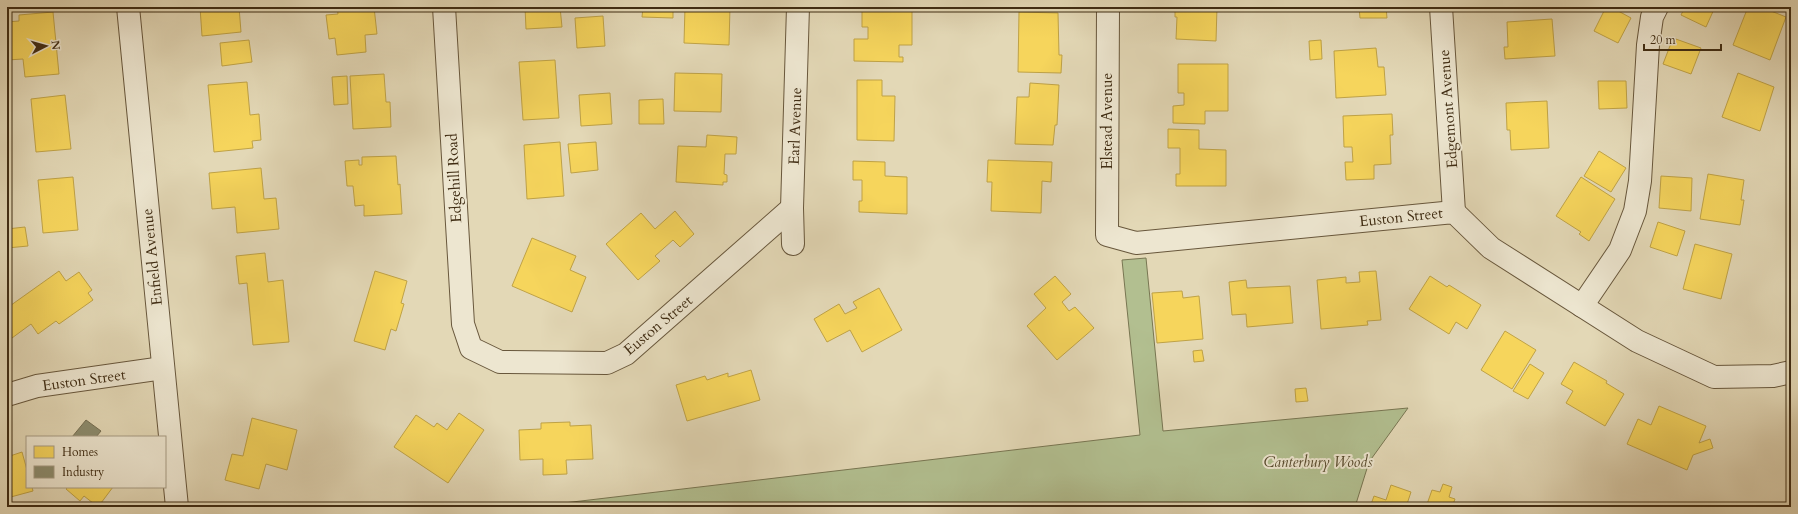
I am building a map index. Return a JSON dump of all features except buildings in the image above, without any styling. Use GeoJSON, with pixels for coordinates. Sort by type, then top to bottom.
{"type":"FeatureCollection","features":[{"type":"Feature","properties":{"kind":"street","name":"Enfield Avenue"},"geometry":{"type":"LineString","coordinates":[[128,7],[177,507]]}},
{"type":"Feature","properties":{"kind":"street","name":"Edgehill Road"},"geometry":{"type":"LineString","coordinates":[[444,7],[463,324],[471,348]]}},
{"type":"Feature","properties":{"kind":"street","name":"Earl Avenue"},"geometry":{"type":"LineString","coordinates":[[793,244],[792,208],[798,7]]}},
{"type":"Feature","properties":{"kind":"street","name":"Elstead Avenue"},"geometry":{"type":"LineString","coordinates":[[1107,235],[1108,7]]}},
{"type":"Feature","properties":{"kind":"street","name":"Edgemont Avenue"},"geometry":{"type":"LineString","coordinates":[[1441,7],[1454,212]]}},
{"type":"Feature","properties":{"kind":"street"},"geometry":{"type":"LineString","coordinates":[[1582,306],[1620,250],[1635,211],[1640,181],[1648,45],[1652,17],[1657,7]]}},
{"type":"Feature","properties":{"kind":"street","name":"Euston Street"},"geometry":{"type":"LineString","coordinates":[[471,348],[500,362],[607,363],[626,354],[792,208]]}},
{"type":"Feature","properties":{"kind":"street","name":"Euston Street"},"geometry":{"type":"LineString","coordinates":[[1107,235],[1136,244],[1454,212],[1491,248],[1637,341],[1714,377],[1773,376],[1791,372]]}},
{"type":"Feature","properties":{"kind":"street","name":"Euston Street"},"geometry":{"type":"LineString","coordinates":[[7,394],[37,386],[163,368]]}},
{"type":"Feature","properties":{"kind":"green space","name":"Canterbury Woods"},"geometry":{"type":"Polygon","coordinates":[[[1146,258],[1163,431],[1408,408],[1369,462],[1355,507],[530,507],[1140,435],[1122,260],[1146,258]]]}}]}
